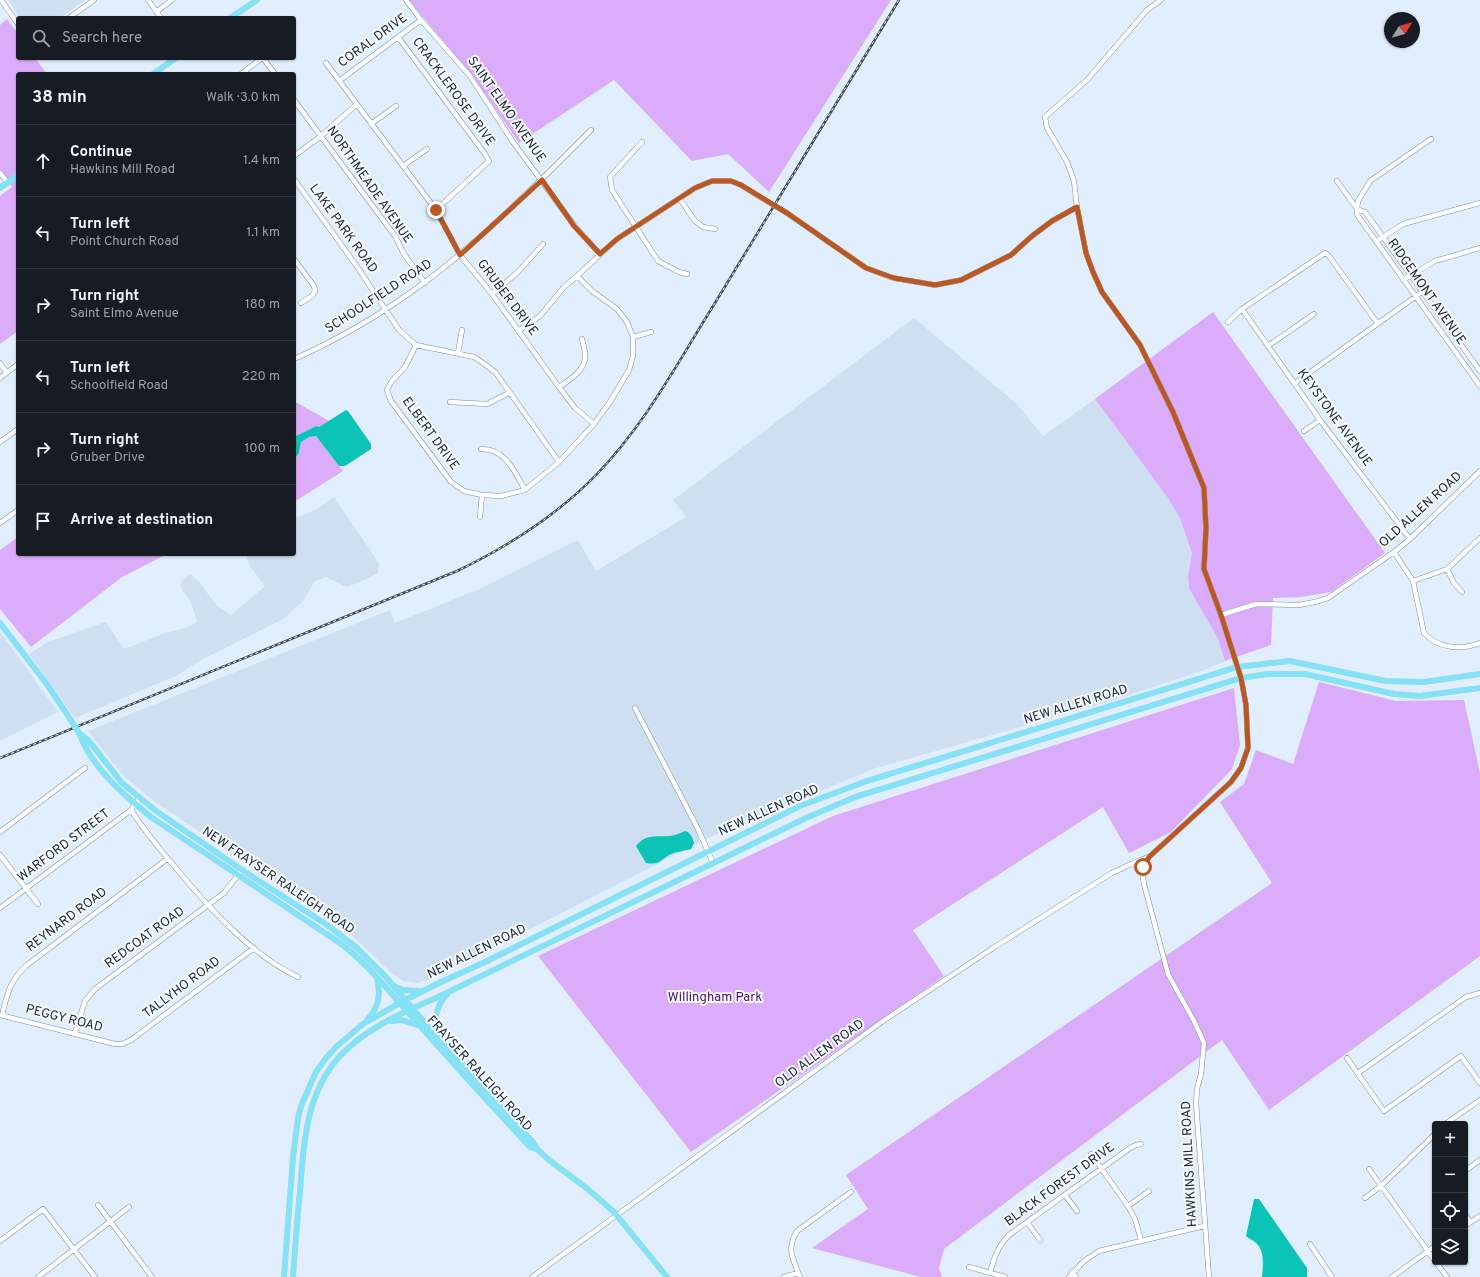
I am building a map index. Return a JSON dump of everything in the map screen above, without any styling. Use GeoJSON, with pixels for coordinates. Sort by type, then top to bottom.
{"type":"FeatureCollection","features":[{"type":"Feature","properties":{"kind":"main road"},"geometry":{"type":"LineString","coordinates":[[233,16],[256,0]]}},
{"type":"Feature","properties":{"kind":"main road"},"geometry":{"type":"LineString","coordinates":[[156,72],[173,60]]}},
{"type":"Feature","properties":{"kind":"main road"},"geometry":{"type":"LineString","coordinates":[[0,188],[16,177]]}},
{"type":"Feature","properties":{"kind":"main road"},"geometry":{"type":"LineString","coordinates":[[0,622],[46,683],[79,733],[85,747],[94,760],[113,783],[135,804]]}},
{"type":"Feature","properties":{"kind":"main road","name":"NEW ALLEN ROAD"},"geometry":{"type":"LineString","coordinates":[[284,1277],[293,1157],[301,1106],[316,1072],[337,1046],[363,1024],[399,1003],[800,806],[867,781],[1237,667],[1290,661],[1386,681],[1420,682],[1480,674]]}},
{"type":"Feature","properties":{"kind":"main road","name":"NEW ALLEN ROAD"},"geometry":{"type":"LineString","coordinates":[[293,1277],[306,1125],[316,1092],[330,1068],[346,1050],[366,1033],[412,1008],[449,992],[806,818],[855,797],[1241,678],[1267,674],[1305,674],[1394,694],[1420,696],[1480,688]]}},
{"type":"Feature","properties":{"kind":"main road"},"geometry":{"type":"LineString","coordinates":[[1060,734],[1073,728],[1076,723],[1074,718]]}},
{"type":"Feature","properties":{"kind":"main road"},"geometry":{"type":"LineString","coordinates":[[79,733],[89,741],[122,783],[139,798]]}},
{"type":"Feature","properties":{"kind":"main road","name":"NEW FRAYSER RALEIGH ROAD"},"geometry":{"type":"LineString","coordinates":[[139,798],[159,814],[344,937],[357,948],[394,986],[412,1008]]}},
{"type":"Feature","properties":{"kind":"main road","name":"NEW FRAYSER RALEIGH ROAD"},"geometry":{"type":"LineString","coordinates":[[135,804],[238,876],[354,953],[406,1011]]}},
{"type":"Feature","properties":{"kind":"main road"},"geometry":{"type":"LineString","coordinates":[[363,1024],[376,1009],[378,1001],[378,986],[376,976]]}},
{"type":"Feature","properties":{"kind":"main road"},"geometry":{"type":"LineString","coordinates":[[394,986],[404,991],[423,991]]}},
{"type":"Feature","properties":{"kind":"main road"},"geometry":{"type":"LineString","coordinates":[[441,1040],[436,1025],[437,1010],[449,992]]}},
{"type":"Feature","properties":{"kind":"main road","name":"FRAYSER RALEIGH ROAD"},"geometry":{"type":"LineString","coordinates":[[412,1008],[533,1142],[537,1149],[568,1175],[589,1190],[617,1215],[667,1277]]}},
{"type":"Feature","properties":{"kind":"main road","name":"FRAYSER RALEIGH ROAD"},"geometry":{"type":"LineString","coordinates":[[406,1011],[530,1147],[537,1149]]}},
{"type":"Feature","properties":{"kind":"main road"},"geometry":{"type":"LineString","coordinates":[[381,1025],[402,1020],[421,1027]]}},
{"type":"Feature","properties":{"kind":"street"},"geometry":{"type":"LineString","coordinates":[[1,0],[16,21]]}},
{"type":"Feature","properties":{"kind":"street"},"geometry":{"type":"LineString","coordinates":[[72,16],[94,0]]}},
{"type":"Feature","properties":{"kind":"street"},"geometry":{"type":"LineString","coordinates":[[148,0],[159,16]]}},
{"type":"Feature","properties":{"kind":"street"},"geometry":{"type":"LineString","coordinates":[[156,12],[172,0]]}},
{"type":"Feature","properties":{"kind":"street","name":"SAINT ELMO AVENUE"},"geometry":{"type":"LineString","coordinates":[[406,0],[421,20],[470,76],[513,142],[574,226],[600,254]]}},
{"type":"Feature","properties":{"kind":"street"},"geometry":{"type":"LineString","coordinates":[[1142,871],[1144,863],[1149,857],[1231,782],[1241,768],[1248,748],[1246,705],[1241,678],[1221,615],[1204,569],[1206,515],[1204,488],[1173,412],[1140,345],[1102,292],[1093,272],[1086,253],[1077,207],[1074,181],[1068,162],[1047,128],[1045,117],[1088,79],[1147,10],[1161,0]]}},
{"type":"Feature","properties":{"kind":"street","name":"CORAL DRIVE"},"geometry":{"type":"LineString","coordinates":[[339,81],[421,20]]}},
{"type":"Feature","properties":{"kind":"street","name":"CRACKLEROSE DRIVE"},"geometry":{"type":"LineString","coordinates":[[398,37],[489,161],[436,210]]}},
{"type":"Feature","properties":{"kind":"street"},"geometry":{"type":"LineString","coordinates":[[243,72],[259,60]]}},
{"type":"Feature","properties":{"kind":"street"},"geometry":{"type":"LineString","coordinates":[[264,60],[273,72]]}},
{"type":"Feature","properties":{"kind":"street","name":"GRUBER DRIVE"},"geometry":{"type":"LineString","coordinates":[[326,63],[436,210],[460,255],[492,294],[575,408],[594,424]]}},
{"type":"Feature","properties":{"kind":"street","name":"NORTHMEADE AVENUE"},"geometry":{"type":"LineString","coordinates":[[296,103],[395,236],[404,254],[425,283]]}},
{"type":"Feature","properties":{"kind":"street"},"geometry":{"type":"LineString","coordinates":[[296,155],[321,136],[356,105]]}},
{"type":"Feature","properties":{"kind":"street"},"geometry":{"type":"LineString","coordinates":[[371,124],[396,106]]}},
{"type":"Feature","properties":{"kind":"street","name":"SCHOOLFIELD ROAD"},"geometry":{"type":"LineString","coordinates":[[296,358],[325,345],[425,283],[460,255],[542,180],[591,130]]}},
{"type":"Feature","properties":{"kind":"street"},"geometry":{"type":"LineString","coordinates":[[1357,209],[1358,201],[1370,181],[1431,139]]}},
{"type":"Feature","properties":{"kind":"street"},"geometry":{"type":"LineString","coordinates":[[642,142],[610,176],[612,190],[658,261],[679,272],[687,274]]}},
{"type":"Feature","properties":{"kind":"street"},"geometry":{"type":"LineString","coordinates":[[403,166],[427,150]]}},
{"type":"Feature","properties":{"kind":"street"},"geometry":{"type":"LineString","coordinates":[[0,173],[8,183]]}},
{"type":"Feature","properties":{"kind":"street"},"geometry":{"type":"LineString","coordinates":[[518,331],[540,316],[564,287],[617,239],[704,183],[721,180],[731,181],[741,185],[787,213],[866,268],[894,278],[935,285],[961,280],[1011,255],[1032,236],[1052,221],[1077,207]]}},
{"type":"Feature","properties":{"kind":"street","name":"RIDGEMONT AVENUE"},"geometry":{"type":"LineString","coordinates":[[1337,181],[1357,209],[1358,216],[1480,386]]}},
{"type":"Feature","properties":{"kind":"street","name":"LAKE PARK ROAD"},"geometry":{"type":"LineString","coordinates":[[296,182],[358,268],[399,330],[416,345]]}},
{"type":"Feature","properties":{"kind":"street"},"geometry":{"type":"LineString","coordinates":[[680,199],[695,221],[703,226],[715,229]]}},
{"type":"Feature","properties":{"kind":"street"},"geometry":{"type":"LineString","coordinates":[[1377,241],[1403,224],[1480,202]]}},
{"type":"Feature","properties":{"kind":"street","name":"RIDGEMONT AVENUE"},"geometry":{"type":"LineString","coordinates":[[1357,209],[1365,212],[1480,371]]}},
{"type":"Feature","properties":{"kind":"street"},"geometry":{"type":"LineString","coordinates":[[492,294],[517,273],[543,244]]}},
{"type":"Feature","properties":{"kind":"street"},"geometry":{"type":"LineString","coordinates":[[1403,280],[1436,261],[1480,248]]}},
{"type":"Feature","properties":{"kind":"street"},"geometry":{"type":"LineString","coordinates":[[1228,322],[1242,309],[1325,253],[1329,256],[1378,324]]}},
{"type":"Feature","properties":{"kind":"street"},"geometry":{"type":"LineString","coordinates":[[296,262],[314,286],[315,291],[312,296],[301,303]]}},
{"type":"Feature","properties":{"kind":"street"},"geometry":{"type":"LineString","coordinates":[[482,449],[490,448],[504,456],[515,471],[524,490],[559,462],[594,424],[610,402],[629,370],[633,356],[633,337],[627,322],[617,309],[592,291],[577,276]]}},
{"type":"Feature","properties":{"kind":"street"},"geometry":{"type":"LineString","coordinates":[[1295,383],[1422,292]]}},
{"type":"Feature","properties":{"kind":"street","name":"KEYSTONE AVENUE"},"geometry":{"type":"LineString","coordinates":[[1242,309],[1320,420],[1410,539]]}},
{"type":"Feature","properties":{"kind":"street"},"geometry":{"type":"LineString","coordinates":[[1268,346],[1314,314]]}},
{"type":"Feature","properties":{"kind":"street"},"geometry":{"type":"LineString","coordinates":[[458,353],[462,330]]}},
{"type":"Feature","properties":{"kind":"street"},"geometry":{"type":"LineString","coordinates":[[633,337],[651,332]]}},
{"type":"Feature","properties":{"kind":"street"},"geometry":{"type":"LineString","coordinates":[[559,387],[570,380],[582,368],[586,355],[582,339]]}},
{"type":"Feature","properties":{"kind":"street"},"geometry":{"type":"LineString","coordinates":[[416,345],[474,357],[496,373],[559,462]]}},
{"type":"Feature","properties":{"kind":"street","name":"ELBERT DRIVE"},"geometry":{"type":"LineString","coordinates":[[416,345],[405,367],[392,381],[387,390],[391,401],[451,482],[464,491],[482,495],[501,496],[524,490]]}},
{"type":"Feature","properties":{"kind":"street"},"geometry":{"type":"LineString","coordinates":[[0,362],[7,373]]}},
{"type":"Feature","properties":{"kind":"street"},"geometry":{"type":"LineString","coordinates":[[0,378],[16,366]]}},
{"type":"Feature","properties":{"kind":"street"},"geometry":{"type":"LineString","coordinates":[[450,402],[488,404],[509,393]]}},
{"type":"Feature","properties":{"kind":"street"},"geometry":{"type":"LineString","coordinates":[[1304,431],[1320,420]]}},
{"type":"Feature","properties":{"kind":"street"},"geometry":{"type":"LineString","coordinates":[[0,442],[16,430]]}},
{"type":"Feature","properties":{"kind":"street","name":"OLD ALLEN ROAD"},"geometry":{"type":"LineString","coordinates":[[1221,615],[1256,604],[1299,605],[1328,598],[1394,552],[1410,539],[1480,471]]}},
{"type":"Feature","properties":{"kind":"street"},"geometry":{"type":"LineString","coordinates":[[480,517],[482,495]]}},
{"type":"Feature","properties":{"kind":"street"},"geometry":{"type":"LineString","coordinates":[[0,523],[16,511]]}},
{"type":"Feature","properties":{"kind":"street"},"geometry":{"type":"LineString","coordinates":[[1414,581],[1447,570],[1480,538]]}},
{"type":"Feature","properties":{"kind":"street"},"geometry":{"type":"LineString","coordinates":[[1394,552],[1414,581],[1424,633],[1437,643],[1452,647],[1470,647],[1480,643]]}},
{"type":"Feature","properties":{"kind":"street"},"geometry":{"type":"LineString","coordinates":[[1447,570],[1454,583],[1462,592]]}},
{"type":"Feature","properties":{"kind":"street"},"geometry":{"type":"LineString","coordinates":[[636,708],[713,863]]}},
{"type":"Feature","properties":{"kind":"street"},"geometry":{"type":"LineString","coordinates":[[0,832],[84,768]]}},
{"type":"Feature","properties":{"kind":"street","name":"WARFORD STREET"},"geometry":{"type":"LineString","coordinates":[[0,908],[131,810],[139,798]]}},
{"type":"Feature","properties":{"kind":"street"},"geometry":{"type":"LineString","coordinates":[[131,810],[141,826],[208,906],[254,948],[282,970],[298,977]]}},
{"type":"Feature","properties":{"kind":"street"},"geometry":{"type":"LineString","coordinates":[[0,855],[38,904]]}},
{"type":"Feature","properties":{"kind":"street","name":"OLD ALLEN ROAD"},"geometry":{"type":"LineString","coordinates":[[532,1277],[906,1006],[1101,880],[1131,864],[1149,857]]}},
{"type":"Feature","properties":{"kind":"street","name":"REYNARD ROAD"},"geometry":{"type":"LineString","coordinates":[[1,1015],[9,989],[16,976],[27,965],[167,858]]}},
{"type":"Feature","properties":{"kind":"street"},"geometry":{"type":"LineString","coordinates":[[1131,864],[1137,866],[1142,871]]}},
{"type":"Feature","properties":{"kind":"street","name":"REDCOAT ROAD"},"geometry":{"type":"LineString","coordinates":[[75,1033],[85,1001],[94,988],[208,906],[224,893],[242,870]]}},
{"type":"Feature","properties":{"kind":"street","name":"HAWKINS MILL ROAD"},"geometry":{"type":"LineString","coordinates":[[1142,871],[1144,884],[1168,974],[1194,1021],[1204,1043],[1196,1103],[1209,1277]]}},
{"type":"Feature","properties":{"kind":"street","name":"TALLYHO ROAD"},"geometry":{"type":"LineString","coordinates":[[122,1044],[131,1040],[254,948]]}},
{"type":"Feature","properties":{"kind":"street"},"geometry":{"type":"LineString","coordinates":[[1358,1073],[1466,997],[1480,993]]}},
{"type":"Feature","properties":{"kind":"street","name":"PEGGY ROAD"},"geometry":{"type":"LineString","coordinates":[[1,1015],[114,1044],[122,1044]]}},
{"type":"Feature","properties":{"kind":"street"},"geometry":{"type":"LineString","coordinates":[[1348,1058],[1384,1111],[1461,1056],[1480,1083]]}},
{"type":"Feature","properties":{"kind":"street"},"geometry":{"type":"LineString","coordinates":[[1449,1121],[1480,1100]]}},
{"type":"Feature","properties":{"kind":"street"},"geometry":{"type":"LineString","coordinates":[[1365,1198],[1382,1186],[1432,1137]]}},
{"type":"Feature","properties":{"kind":"street","name":"BLACK FOREST DRIVE"},"geometry":{"type":"LineString","coordinates":[[990,1273],[997,1251],[1002,1242],[1009,1235],[1133,1146],[1141,1144]]}},
{"type":"Feature","properties":{"kind":"street"},"geometry":{"type":"LineString","coordinates":[[1091,1154],[1128,1206],[1135,1220],[1140,1240]]}},
{"type":"Feature","properties":{"kind":"street"},"geometry":{"type":"LineString","coordinates":[[1468,1169],[1480,1160]]}},
{"type":"Feature","properties":{"kind":"street"},"geometry":{"type":"LineString","coordinates":[[1369,1168],[1432,1257]]}},
{"type":"Feature","properties":{"kind":"street"},"geometry":{"type":"LineString","coordinates":[[1128,1206],[1148,1191]]}},
{"type":"Feature","properties":{"kind":"street"},"geometry":{"type":"LineString","coordinates":[[784,1277],[799,1275],[790,1251],[792,1239],[797,1231],[851,1192]]}},
{"type":"Feature","properties":{"kind":"street"},"geometry":{"type":"LineString","coordinates":[[1065,1195],[1077,1211]]}},
{"type":"Feature","properties":{"kind":"street"},"geometry":{"type":"LineString","coordinates":[[98,1205],[152,1277]]}},
{"type":"Feature","properties":{"kind":"street"},"geometry":{"type":"LineString","coordinates":[[38,1277],[129,1208]]}},
{"type":"Feature","properties":{"kind":"street"},"geometry":{"type":"LineString","coordinates":[[0,1241],[43,1209],[95,1277]]}},
{"type":"Feature","properties":{"kind":"street"},"geometry":{"type":"LineString","coordinates":[[1468,1219],[1470,1222],[1480,1216]]}},
{"type":"Feature","properties":{"kind":"street"},"geometry":{"type":"LineString","coordinates":[[1027,1222],[1040,1240]]}},
{"type":"Feature","properties":{"kind":"street"},"geometry":{"type":"LineString","coordinates":[[1069,1277],[1072,1272],[1084,1261],[1099,1251],[1140,1240],[1204,1226]]}},
{"type":"Feature","properties":{"kind":"street"},"geometry":{"type":"LineString","coordinates":[[1310,1244],[1332,1277]]}},
{"type":"Feature","properties":{"kind":"street"},"geometry":{"type":"LineString","coordinates":[[1392,1277],[1432,1248]]}},
{"type":"Feature","properties":{"kind":"street"},"geometry":{"type":"LineString","coordinates":[[1437,1265],[1446,1277]]}},
{"type":"Feature","properties":{"kind":"street"},"geometry":{"type":"LineString","coordinates":[[969,1267],[1005,1277]]}},
{"type":"Feature","properties":{"kind":"street"},"geometry":{"type":"LineString","coordinates":[[1072,1272],[1076,1277]]}},
{"type":"Feature","properties":{"kind":"shaded area"},"geometry":{"type":"Polygon","coordinates":[[[8,0],[85,0],[63,16],[19,16],[8,0]]]}},
{"type":"Feature","properties":{"kind":"shaded area"},"geometry":{"type":"Polygon","coordinates":[[[914,318],[1016,403],[1043,436],[1095,399],[1168,498],[1180,518],[1192,553],[1188,576],[1189,588],[1218,639],[1225,661],[1210,668],[1110,701],[873,769],[708,838],[436,977],[418,983],[403,981],[393,974],[328,913],[263,876],[150,798],[123,775],[88,731],[390,610],[395,623],[482,588],[578,540],[596,571],[686,517],[673,500],[914,318]]]}},
{"type":"Feature","properties":{"kind":"shaded area"},"geometry":{"type":"Polygon","coordinates":[[[346,410],[371,444],[371,449],[345,466],[339,466],[316,436],[309,437],[301,442],[299,453],[296,457],[296,436],[316,426],[319,427],[346,410]]]}},
{"type":"Feature","properties":{"kind":"shaded area"},"geometry":{"type":"Polygon","coordinates":[[[334,497],[379,563],[378,573],[347,587],[326,577],[315,581],[303,601],[283,619],[201,660],[176,676],[75,718],[29,654],[48,642],[106,622],[124,649],[165,633],[186,628],[197,622],[191,602],[180,585],[185,577],[190,574],[199,582],[217,606],[231,615],[265,586],[249,565],[247,556],[296,556],[296,518],[317,509],[334,497]]]}},
{"type":"Feature","properties":{"kind":"shaded area"},"geometry":{"type":"Polygon","coordinates":[[[0,632],[58,712],[0,741],[0,632]]]}},
{"type":"Feature","properties":{"kind":"shaded area"},"geometry":{"type":"Polygon","coordinates":[[[685,831],[692,837],[694,843],[691,849],[671,854],[657,863],[646,863],[636,846],[639,842],[647,838],[655,836],[671,836],[685,831]]]}},
{"type":"Feature","properties":{"kind":"shaded area"},"geometry":{"type":"Polygon","coordinates":[[[1254,1199],[1259,1199],[1307,1268],[1307,1277],[1262,1277],[1263,1259],[1261,1250],[1256,1243],[1246,1236],[1254,1199]]]}},
{"type":"Feature","properties":{"kind":"green space"},"geometry":{"type":"Polygon","coordinates":[[[409,0],[891,0],[769,192],[728,154],[692,161],[614,80],[519,143],[475,79],[409,0]]]}},
{"type":"Feature","properties":{"kind":"green space"},"geometry":{"type":"Polygon","coordinates":[[[7,19],[16,31],[16,60],[36,60],[46,72],[16,72],[16,332],[0,344],[0,196],[12,187],[0,170],[0,25],[7,19]]]}},
{"type":"Feature","properties":{"kind":"green space"},"geometry":{"type":"Polygon","coordinates":[[[1213,312],[1385,553],[1331,592],[1301,597],[1273,598],[1271,645],[1225,661],[1218,639],[1189,588],[1188,576],[1192,553],[1180,518],[1168,498],[1095,399],[1213,312]]]}},
{"type":"Feature","properties":{"kind":"green space"},"geometry":{"type":"Polygon","coordinates":[[[296,402],[329,421],[319,427],[316,426],[296,436],[296,402]]]}},
{"type":"Feature","properties":{"kind":"green space"},"geometry":{"type":"Polygon","coordinates":[[[316,436],[343,471],[296,501],[296,457],[299,453],[301,442],[309,437],[316,436]]]}},
{"type":"Feature","properties":{"kind":"green space"},"geometry":{"type":"Polygon","coordinates":[[[16,538],[16,556],[163,556],[122,577],[31,647],[0,609],[0,550],[16,538]]]}},
{"type":"Feature","properties":{"kind":"green space"},"geometry":{"type":"Polygon","coordinates":[[[1319,682],[1396,701],[1464,700],[1480,773],[1480,956],[1269,1110],[1222,1040],[944,1249],[939,1268],[942,1277],[921,1277],[812,1248],[868,1209],[846,1175],[1272,883],[1220,802],[1244,784],[1256,750],[1293,764],[1319,682]]]}},
{"type":"Feature","properties":{"kind":"green space","name":"Willingham Park"},"geometry":{"type":"Polygon","coordinates":[[[1234,688],[1240,745],[1232,769],[1171,832],[1129,853],[1103,807],[913,930],[944,976],[691,1152],[538,956],[833,816],[1234,688]]]}},
{"type":"Feature","properties":{"kind":"railway"},"geometry":{"type":"LineString","coordinates":[[0,758],[457,571],[512,541],[548,517],[581,490],[614,456],[660,392],[899,0]]}},
{"type":"Feature","properties":{"kind":"route"},"geometry":{"type":"LineString","coordinates":[[436,210],[460,255],[542,180],[574,226],[600,254],[617,239],[695,188],[712,181],[731,181],[741,185],[787,213],[866,268],[894,278],[935,285],[961,280],[1011,255],[1032,236],[1052,221],[1077,207],[1086,253],[1102,292],[1140,345],[1173,412],[1204,488],[1206,528],[1204,569],[1221,615],[1241,678],[1246,705],[1248,748],[1241,768],[1231,782],[1149,857],[1144,863],[1143,867]]}}]}
